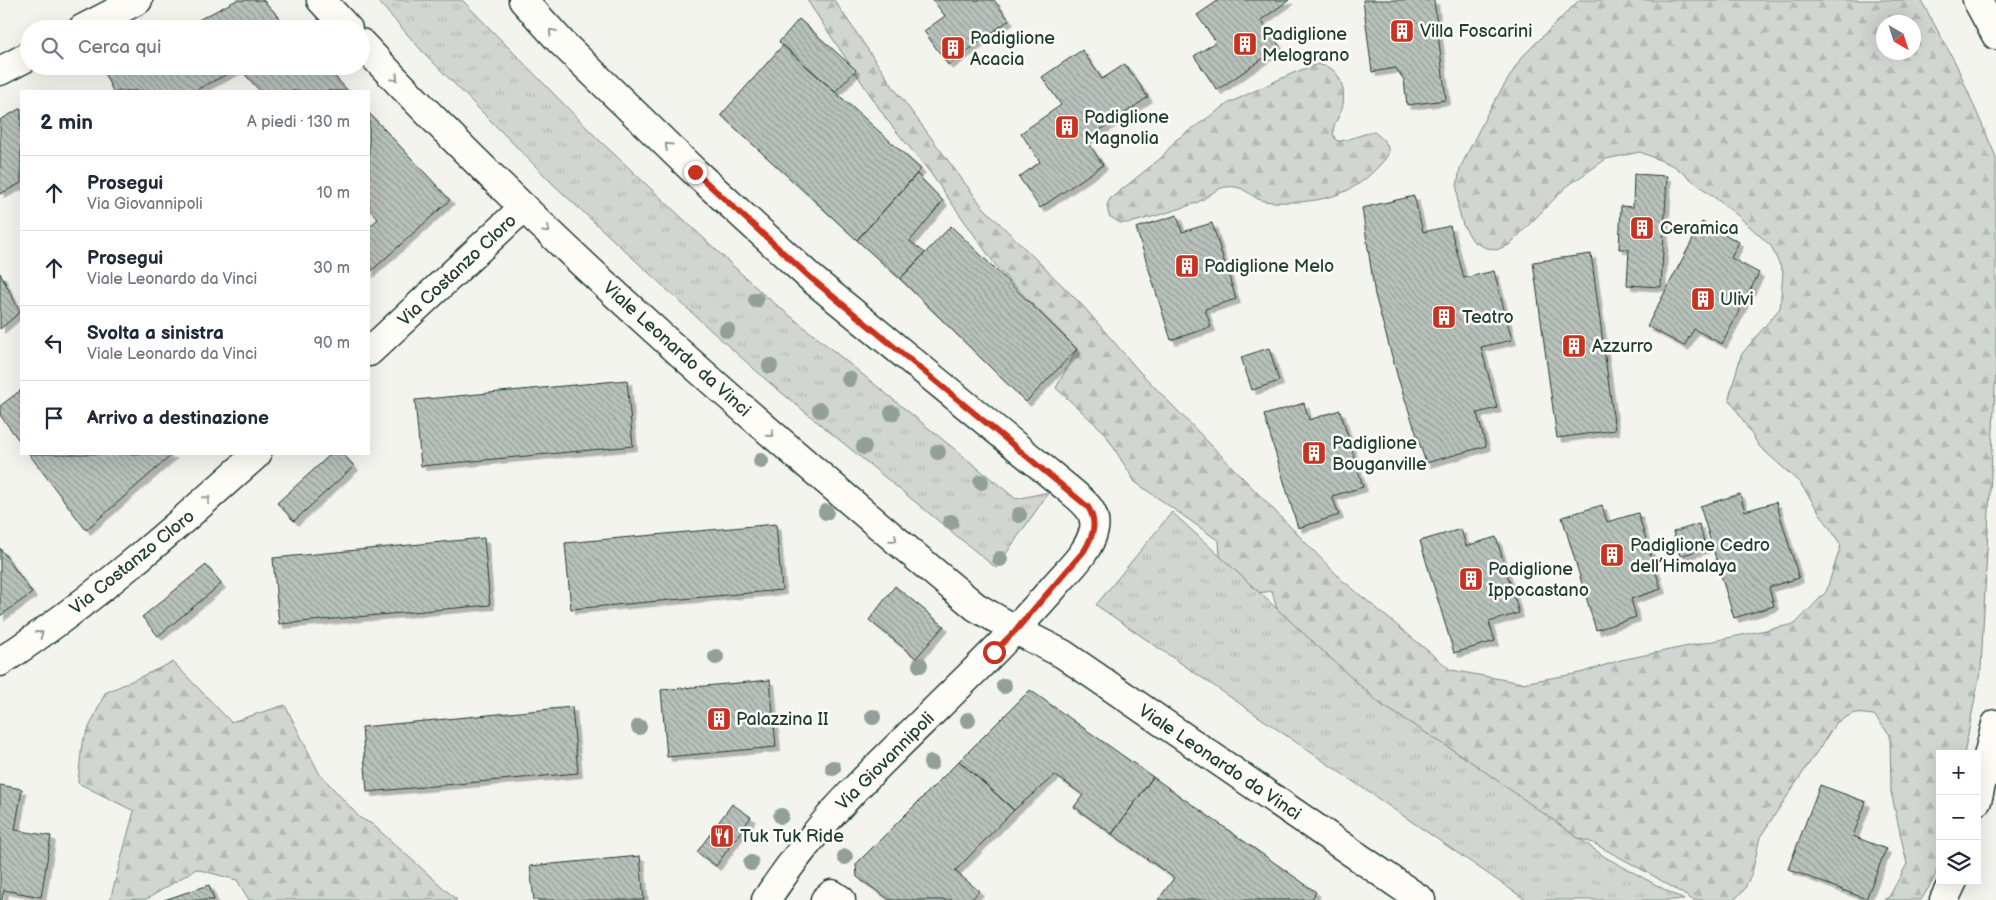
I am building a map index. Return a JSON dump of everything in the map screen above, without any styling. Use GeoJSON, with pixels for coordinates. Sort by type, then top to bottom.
{"type":"FeatureCollection","features":[{"type":"Feature","properties":{"kind":"street"},"geometry":{"type":"LineString","coordinates":[[99,20],[138,0]]}},
{"type":"Feature","properties":{"kind":"street"},"geometry":{"type":"LineString","coordinates":[[321,0],[340,20]]}},
{"type":"Feature","properties":{"kind":"street"},"geometry":{"type":"LineString","coordinates":[[523,0],[560,42],[695,172],[812,279],[1088,507],[1093,515],[1094,523],[1091,538],[1084,551],[1016,630]]}},
{"type":"Feature","properties":{"kind":"street"},"geometry":{"type":"LineString","coordinates":[[1977,0],[1996,35]]}},
{"type":"Feature","properties":{"kind":"street","name":"Viale Leonardo da Vinci"},"geometry":{"type":"LineString","coordinates":[[370,52],[523,208],[716,386],[976,607],[1063,654],[1421,900]]}},
{"type":"Feature","properties":{"kind":"street"},"geometry":{"type":"LineString","coordinates":[[0,71],[20,61]]}},
{"type":"Feature","properties":{"kind":"street","name":"Via Costanzo Cloro"},"geometry":{"type":"LineString","coordinates":[[370,351],[523,208]]}},
{"type":"Feature","properties":{"kind":"street","name":"Via Costanzo Cloro"},"geometry":{"type":"LineString","coordinates":[[0,662],[83,603],[158,544],[256,455]]}},
{"type":"Feature","properties":{"kind":"street","name":"Via Giovannipoli"},"geometry":{"type":"LineString","coordinates":[[766,900],[809,842],[853,792],[1016,630]]}},
{"type":"Feature","properties":{"kind":"street"},"geometry":{"type":"LineString","coordinates":[[1978,795],[1996,724]]}},
{"type":"Feature","properties":{"kind":"street"},"geometry":{"type":"LineString","coordinates":[[1944,900],[1951,885]]}},
{"type":"Feature","properties":{"kind":"street"},"geometry":{"type":"LineString","coordinates":[[825,900],[832,894],[841,900]]}},
{"type":"Feature","properties":{"kind":"green space"},"geometry":{"type":"Polygon","coordinates":[[[377,0],[462,0],[598,139],[762,293],[1016,499],[1049,492],[996,568],[771,384],[716,335],[555,186],[422,51],[377,0]]]}},
{"type":"Feature","properties":{"kind":"green space"},"geometry":{"type":"Polygon","coordinates":[[[807,0],[834,0],[894,88],[982,206],[1082,305],[1138,370],[1342,580],[1451,670],[1522,683],[1580,673],[1621,660],[1795,624],[1826,592],[1841,545],[1800,483],[1759,446],[1729,398],[1741,355],[1780,308],[1783,272],[1771,246],[1737,215],[1674,166],[1640,152],[1606,159],[1566,187],[1509,245],[1496,250],[1484,247],[1473,241],[1463,225],[1458,208],[1457,187],[1460,168],[1488,112],[1521,58],[1579,0],[1921,0],[1956,64],[1996,157],[1996,368],[1981,668],[1965,750],[1936,750],[1936,872],[1921,900],[1883,900],[1889,897],[1907,864],[1891,792],[1890,735],[1874,715],[1854,713],[1836,723],[1760,837],[1752,873],[1744,890],[1734,900],[1693,900],[1593,843],[1519,819],[1289,653],[1272,591],[1223,598],[1219,541],[1135,482],[1104,432],[1056,388],[1077,349],[999,270],[929,171],[887,120],[807,0]]]}},
{"type":"Feature","properties":{"kind":"green space"},"geometry":{"type":"Polygon","coordinates":[[[1318,64],[1333,70],[1339,77],[1342,86],[1343,104],[1333,132],[1337,141],[1374,132],[1381,137],[1388,148],[1385,159],[1357,185],[1336,195],[1313,201],[1299,202],[1264,201],[1243,189],[1226,187],[1218,189],[1196,203],[1130,223],[1120,223],[1109,216],[1107,205],[1110,199],[1161,158],[1176,140],[1229,103],[1293,73],[1318,64]]]}},
{"type":"Feature","properties":{"kind":"green space"},"geometry":{"type":"Polygon","coordinates":[[[1172,512],[1379,703],[1467,759],[1605,857],[1684,900],[1526,900],[1096,605],[1172,512]]]}},
{"type":"Feature","properties":{"kind":"green space"},"geometry":{"type":"Polygon","coordinates":[[[173,662],[231,722],[285,705],[319,773],[360,818],[372,824],[457,900],[249,900],[237,880],[196,869],[147,899],[110,900],[134,811],[78,783],[82,743],[105,693],[173,662]]]}},
{"type":"Feature","properties":{"kind":"building"},"geometry":{"type":"Polygon","coordinates":[[[237,0],[263,0],[282,20],[198,20],[237,0]]]}},
{"type":"Feature","properties":{"kind":"building","name":"Padiglione Acacia"},"geometry":{"type":"Polygon","coordinates":[[[933,0],[994,0],[1009,20],[948,65],[924,31],[945,16],[933,0]]]}},
{"type":"Feature","properties":{"kind":"building","name":"Padiglione Melograno"},"geometry":{"type":"Polygon","coordinates":[[[1219,0],[1289,0],[1261,20],[1280,47],[1217,90],[1194,56],[1216,42],[1197,15],[1219,0]]]}},
{"type":"Feature","properties":{"kind":"building","name":"Villa Foscarini"},"geometry":{"type":"Polygon","coordinates":[[[1363,0],[1434,0],[1446,100],[1407,105],[1404,80],[1396,68],[1372,72],[1363,0]]]}},
{"type":"Feature","properties":{"kind":"building"},"geometry":{"type":"Polygon","coordinates":[[[799,19],[856,70],[835,92],[779,42],[799,19]]]}},
{"type":"Feature","properties":{"kind":"building"},"geometry":{"type":"Polygon","coordinates":[[[783,45],[921,169],[857,240],[721,115],[783,45]]]}},
{"type":"Feature","properties":{"kind":"building","name":"Padiglione Magnolia"},"geometry":{"type":"Polygon","coordinates":[[[1082,50],[1102,79],[1125,64],[1148,97],[1086,140],[1103,165],[1040,208],[1019,177],[1040,162],[1021,133],[1061,105],[1042,77],[1082,50]]]}},
{"type":"Feature","properties":{"kind":"building"},"geometry":{"type":"Polygon","coordinates":[[[105,75],[225,75],[196,90],[112,90],[105,75]]]}},
{"type":"Feature","properties":{"kind":"building"},"geometry":{"type":"Polygon","coordinates":[[[245,75],[333,75],[347,90],[259,90],[245,75]]]}},
{"type":"Feature","properties":{"kind":"building"},"geometry":{"type":"Polygon","coordinates":[[[20,109],[20,184],[0,194],[0,120],[20,109]]]}},
{"type":"Feature","properties":{"kind":"building"},"geometry":{"type":"Polygon","coordinates":[[[370,114],[450,200],[370,272],[370,226],[378,219],[370,210],[370,114]]]}},
{"type":"Feature","properties":{"kind":"building"},"geometry":{"type":"Polygon","coordinates":[[[917,174],[943,201],[910,241],[925,253],[900,279],[857,240],[917,174]]]}},
{"type":"Feature","properties":{"kind":"building","name":"Ceramica"},"geometry":{"type":"Polygon","coordinates":[[[1634,174],[1667,176],[1661,287],[1627,285],[1629,249],[1619,249],[1621,206],[1633,207],[1634,174]]]}},
{"type":"Feature","properties":{"kind":"building","name":"Teatro"},"geometry":{"type":"Polygon","coordinates":[[[1414,196],[1423,232],[1450,226],[1464,278],[1494,271],[1512,340],[1481,347],[1497,408],[1477,413],[1486,446],[1426,463],[1398,378],[1375,295],[1362,208],[1414,196]]]}},
{"type":"Feature","properties":{"kind":"building","name":"Padiglione Melo"},"geometry":{"type":"Polygon","coordinates":[[[1177,215],[1182,232],[1212,223],[1236,299],[1205,309],[1211,327],[1171,340],[1136,228],[1177,215]]]}},
{"type":"Feature","properties":{"kind":"building","name":"Ulivi"},"geometry":{"type":"Polygon","coordinates":[[[1702,222],[1739,242],[1731,258],[1759,273],[1722,344],[1694,329],[1684,346],[1647,326],[1702,222]]]}},
{"type":"Feature","properties":{"kind":"building"},"geometry":{"type":"Polygon","coordinates":[[[951,226],[1077,349],[1026,402],[900,279],[951,226]]]}},
{"type":"Feature","properties":{"kind":"building","name":"Azzurro"},"geometry":{"type":"Polygon","coordinates":[[[1591,254],[1615,430],[1557,438],[1533,262],[1591,254]]]}},
{"type":"Feature","properties":{"kind":"building"},"geometry":{"type":"Polygon","coordinates":[[[0,273],[20,312],[0,329],[0,273]]]}},
{"type":"Feature","properties":{"kind":"building"},"geometry":{"type":"Polygon","coordinates":[[[1269,348],[1279,381],[1252,390],[1241,357],[1269,348]]]}},
{"type":"Feature","properties":{"kind":"building"},"geometry":{"type":"Polygon","coordinates":[[[627,380],[633,446],[421,466],[415,400],[627,380]]]}},
{"type":"Feature","properties":{"kind":"building"},"geometry":{"type":"Polygon","coordinates":[[[20,391],[20,442],[0,415],[0,406],[20,391]]]}},
{"type":"Feature","properties":{"kind":"building","name":"Padiglione Bouganville"},"geometry":{"type":"Polygon","coordinates":[[[1304,403],[1309,420],[1340,410],[1363,487],[1332,496],[1339,515],[1298,528],[1264,415],[1304,403]]]}},
{"type":"Feature","properties":{"kind":"building"},"geometry":{"type":"Polygon","coordinates":[[[30,455],[172,455],[86,530],[30,455]]]}},
{"type":"Feature","properties":{"kind":"building"},"geometry":{"type":"Polygon","coordinates":[[[330,455],[344,455],[354,466],[294,521],[277,503],[330,455]]]}},
{"type":"Feature","properties":{"kind":"building"},"geometry":{"type":"Polygon","coordinates":[[[1740,494],[1745,511],[1776,502],[1799,578],[1769,587],[1774,606],[1734,618],[1700,506],[1740,494]]]}},
{"type":"Feature","properties":{"kind":"building","name":"Padiglione Cedro dell’Himalaya"},"geometry":{"type":"Polygon","coordinates":[[[1602,505],[1607,522],[1638,513],[1661,589],[1631,599],[1636,617],[1596,630],[1562,517],[1602,505]]]}},
{"type":"Feature","properties":{"kind":"building"},"geometry":{"type":"Polygon","coordinates":[[[776,524],[782,590],[571,609],[565,543],[776,524]]]}},
{"type":"Feature","properties":{"kind":"building"},"geometry":{"type":"Polygon","coordinates":[[[1699,524],[1706,548],[1680,556],[1673,532],[1699,524]]]}},
{"type":"Feature","properties":{"kind":"building","name":"Padiglione Ippocastano"},"geometry":{"type":"Polygon","coordinates":[[[1461,529],[1466,546],[1496,537],[1519,613],[1489,622],[1495,641],[1454,653],[1420,541],[1461,529]]]}},
{"type":"Feature","properties":{"kind":"building"},"geometry":{"type":"Polygon","coordinates":[[[484,538],[490,605],[279,624],[273,558],[484,538]]]}},
{"type":"Feature","properties":{"kind":"building"},"geometry":{"type":"Polygon","coordinates":[[[0,548],[32,593],[0,616],[0,548]]]}},
{"type":"Feature","properties":{"kind":"building"},"geometry":{"type":"Polygon","coordinates":[[[206,565],[221,584],[158,636],[142,617],[206,565]]]}},
{"type":"Feature","properties":{"kind":"building"},"geometry":{"type":"Polygon","coordinates":[[[895,586],[944,626],[916,658],[869,620],[895,586]]]}},
{"type":"Feature","properties":{"kind":"building","name":"Palazzina II"},"geometry":{"type":"Polygon","coordinates":[[[770,680],[776,747],[667,757],[661,690],[770,680]]]}},
{"type":"Feature","properties":{"kind":"building"},"geometry":{"type":"Polygon","coordinates":[[[1030,690],[1153,777],[1112,834],[1074,807],[1083,795],[1055,775],[1014,810],[959,761],[1030,690]]]}},
{"type":"Feature","properties":{"kind":"building"},"geometry":{"type":"Polygon","coordinates":[[[572,707],[578,773],[367,792],[362,727],[572,707]]]}},
{"type":"Feature","properties":{"kind":"building"},"geometry":{"type":"Polygon","coordinates":[[[959,761],[1014,810],[955,871],[979,891],[971,900],[890,900],[857,877],[856,864],[959,761]]]}},
{"type":"Feature","properties":{"kind":"building"},"geometry":{"type":"Polygon","coordinates":[[[1153,777],[1316,892],[1311,900],[1158,900],[1174,878],[1112,834],[1153,777]]]}},
{"type":"Feature","properties":{"kind":"building"},"geometry":{"type":"Polygon","coordinates":[[[0,785],[22,789],[15,830],[51,836],[41,897],[4,890],[2,900],[0,900],[0,785]]]}},
{"type":"Feature","properties":{"kind":"building"},"geometry":{"type":"Polygon","coordinates":[[[1820,785],[1866,802],[1853,836],[1886,849],[1866,899],[1788,869],[1820,785]]]}},
{"type":"Feature","properties":{"kind":"building"},"geometry":{"type":"Polygon","coordinates":[[[732,804],[751,817],[716,866],[697,852],[732,804]]]}},
{"type":"Feature","properties":{"kind":"building"},"geometry":{"type":"Polygon","coordinates":[[[640,856],[644,900],[534,900],[530,866],[640,856]]]}},
{"type":"Feature","properties":{"kind":"building"},"geometry":{"type":"Polygon","coordinates":[[[209,885],[214,900],[164,900],[209,885]]]}},
{"type":"Feature","properties":{"kind":"place","name":"Villa Foscarini"},"geometry":{"type":"Point","coordinates":[1402,31]}},
{"type":"Feature","properties":{"kind":"place","name":"Padiglione Melograno"},"geometry":{"type":"Point","coordinates":[1245,44]}},
{"type":"Feature","properties":{"kind":"place","name":"Padiglione Acacia"},"geometry":{"type":"Point","coordinates":[953,48]}},
{"type":"Feature","properties":{"kind":"place","name":"Padiglione Magnolia"},"geometry":{"type":"Point","coordinates":[1067,127]}},
{"type":"Feature","properties":{"kind":"place","name":"Ceramica"},"geometry":{"type":"Point","coordinates":[1642,228]}},
{"type":"Feature","properties":{"kind":"place","name":"Padiglione Melo"},"geometry":{"type":"Point","coordinates":[1187,266]}},
{"type":"Feature","properties":{"kind":"place","name":"Ulivi"},"geometry":{"type":"Point","coordinates":[1703,299]}},
{"type":"Feature","properties":{"kind":"place","name":"Teatro"},"geometry":{"type":"Point","coordinates":[1444,317]}},
{"type":"Feature","properties":{"kind":"place","name":"Azzurro"},"geometry":{"type":"Point","coordinates":[1574,346]}},
{"type":"Feature","properties":{"kind":"place","name":"Padiglione Bouganville"},"geometry":{"type":"Point","coordinates":[1314,453]}},
{"type":"Feature","properties":{"kind":"place","name":"Padiglione Cedro dell’Himalaya"},"geometry":{"type":"Point","coordinates":[1612,555]}},
{"type":"Feature","properties":{"kind":"place","name":"Padiglione Ippocastano"},"geometry":{"type":"Point","coordinates":[1471,579]}},
{"type":"Feature","properties":{"kind":"place","name":"Palazzina II"},"geometry":{"type":"Point","coordinates":[719,719]}},
{"type":"Feature","properties":{"kind":"place","name":"Tuk Tuk Ride"},"geometry":{"type":"Point","coordinates":[722,836]}},
{"type":"Feature","properties":{"kind":"route"},"geometry":{"type":"LineString","coordinates":[[695,172],[812,279],[1072,492],[1088,507],[1093,515],[1094,530],[1084,551],[1016,630],[994,652]]}}]}
